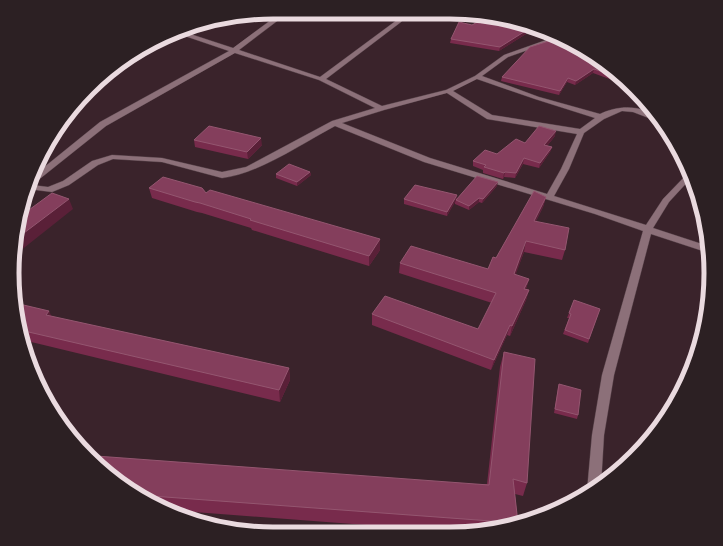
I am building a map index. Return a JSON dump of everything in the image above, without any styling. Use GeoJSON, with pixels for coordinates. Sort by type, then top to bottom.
{"type":"FeatureCollection","features":[{"type":"Feature","properties":{"kind":"street"},"geometry":{"type":"LineString","coordinates":[[38,177],[103,124],[235,50],[277,19]]}},
{"type":"Feature","properties":{"kind":"street"},"geometry":{"type":"LineString","coordinates":[[321,79],[401,19]]}},
{"type":"Feature","properties":{"kind":"street"},"geometry":{"type":"LineString","coordinates":[[504,26],[536,34]]}},
{"type":"Feature","properties":{"kind":"street"},"geometry":{"type":"LineString","coordinates":[[185,34],[321,79],[381,108]]}},
{"type":"Feature","properties":{"kind":"street"},"geometry":{"type":"LineString","coordinates":[[33,188],[49,190],[66,183],[95,163],[112,157],[162,160],[222,175],[232,174],[249,169],[335,123],[381,108],[448,91],[477,77],[506,56],[551,40]]}},
{"type":"Feature","properties":{"kind":"street"},"geometry":{"type":"LineString","coordinates":[[477,77],[543,100],[600,117]]}},
{"type":"Feature","properties":{"kind":"street"},"geometry":{"type":"LineString","coordinates":[[448,91],[490,116],[581,132]]}},
{"type":"Feature","properties":{"kind":"street"},"geometry":{"type":"LineString","coordinates":[[550,196],[565,169],[581,132],[600,117],[612,110],[624,108],[650,116]]}},
{"type":"Feature","properties":{"kind":"street"},"geometry":{"type":"LineString","coordinates":[[335,123],[426,160],[550,196],[702,248]]}},
{"type":"Feature","properties":{"kind":"street"},"geometry":{"type":"LineString","coordinates":[[595,482],[598,435],[608,376],[648,229],[666,201],[686,179]]}},
{"type":"Feature","properties":{"kind":"building"},"geometry":{"type":"Polygon","coordinates":[[[480,21],[483,21],[526,31],[500,47],[451,39],[459,22],[472,25],[480,21]]]}},
{"type":"Feature","properties":{"kind":"building"},"geometry":{"type":"Polygon","coordinates":[[[552,40],[577,53],[608,74],[594,69],[576,81],[568,78],[560,91],[502,77],[530,47],[552,40]]]}},
{"type":"Feature","properties":{"kind":"building"},"geometry":{"type":"Polygon","coordinates":[[[209,126],[261,138],[247,152],[194,140],[209,126]]]}},
{"type":"Feature","properties":{"kind":"building"},"geometry":{"type":"Polygon","coordinates":[[[539,126],[556,131],[544,145],[552,147],[540,163],[524,158],[516,173],[504,173],[484,167],[486,165],[473,161],[485,150],[497,154],[516,139],[525,143],[539,126]]]}},
{"type":"Feature","properties":{"kind":"building"},"geometry":{"type":"Polygon","coordinates":[[[289,164],[310,172],[297,182],[276,174],[289,164]]]}},
{"type":"Feature","properties":{"kind":"building"},"geometry":{"type":"Polygon","coordinates":[[[477,176],[498,182],[483,199],[479,198],[469,206],[456,200],[477,176]]]}},
{"type":"Feature","properties":{"kind":"building"},"geometry":{"type":"Polygon","coordinates":[[[163,177],[202,188],[206,193],[210,190],[380,239],[369,256],[149,188],[163,177]]]}},
{"type":"Feature","properties":{"kind":"building"},"geometry":{"type":"Polygon","coordinates":[[[415,185],[457,195],[447,212],[404,199],[415,185]]]}},
{"type":"Feature","properties":{"kind":"building"},"geometry":{"type":"Polygon","coordinates":[[[534,191],[546,197],[534,221],[569,228],[565,250],[526,241],[514,274],[529,279],[524,289],[529,290],[512,326],[510,325],[494,360],[372,314],[385,296],[478,329],[496,293],[400,263],[411,246],[488,269],[493,257],[496,258],[534,191]]]}},
{"type":"Feature","properties":{"kind":"building"},"geometry":{"type":"Polygon","coordinates":[[[52,193],[69,199],[22,234],[27,211],[52,193]]]}},
{"type":"Feature","properties":{"kind":"building"},"geometry":{"type":"Polygon","coordinates":[[[574,300],[600,309],[589,339],[565,330],[574,300]]]}},
{"type":"Feature","properties":{"kind":"building"},"geometry":{"type":"Polygon","coordinates":[[[21,304],[49,311],[46,315],[289,368],[279,390],[26,331],[21,304]]]}},
{"type":"Feature","properties":{"kind":"building"},"geometry":{"type":"Polygon","coordinates":[[[504,352],[535,359],[527,483],[513,479],[517,518],[501,522],[152,496],[118,475],[97,456],[489,485],[504,352]]]}},
{"type":"Feature","properties":{"kind":"building"},"geometry":{"type":"Polygon","coordinates":[[[559,384],[581,390],[578,415],[555,409],[559,384]]]}}]}
